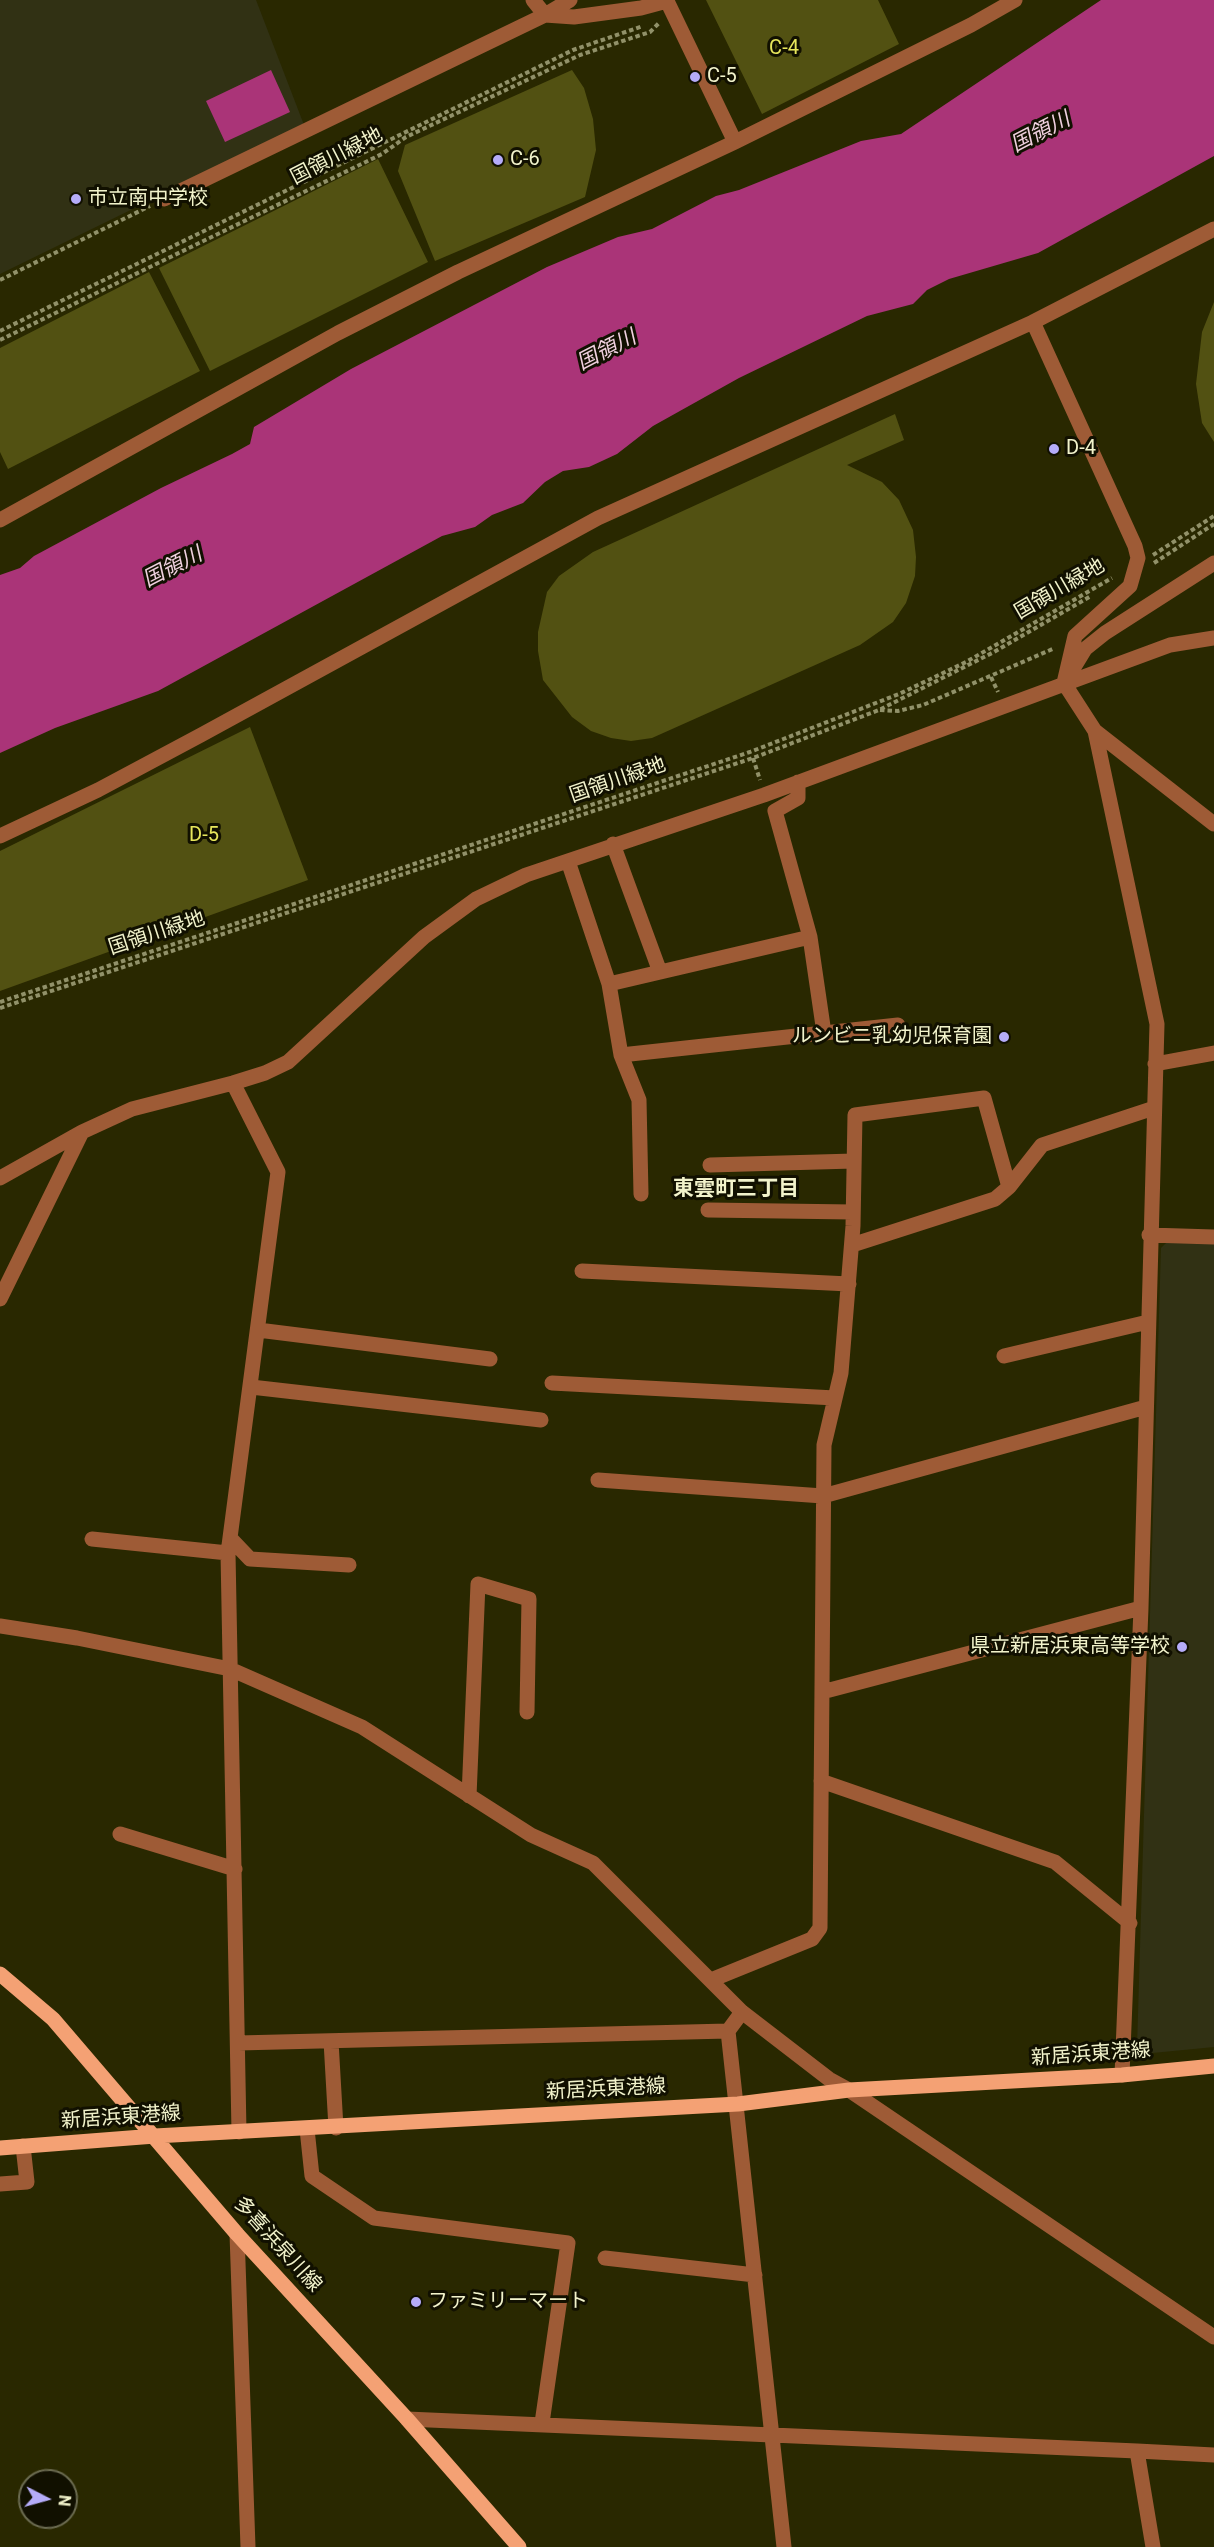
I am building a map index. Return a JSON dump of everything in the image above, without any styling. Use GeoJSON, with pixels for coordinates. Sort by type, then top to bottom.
{"type":"FeatureCollection","features":[{"type":"Feature","properties":{"kind":"main road","name":"多喜浜泉川線"},"geometry":{"type":"LineString","coordinates":[[0,1974],[53,2019],[237,2234],[407,2419],[519,2547]]}},
{"type":"Feature","properties":{"kind":"main road","name":"新居浜東港線"},"geometry":{"type":"LineString","coordinates":[[0,2148],[155,2136],[336,2128],[738,2104],[849,2090],[1122,2075],[1214,2066]]}},
{"type":"Feature","properties":{"kind":"street"},"geometry":{"type":"LineString","coordinates":[[533,0],[545,15],[574,17],[606,13],[667,0],[735,142]]}},
{"type":"Feature","properties":{"kind":"street"},"geometry":{"type":"LineString","coordinates":[[164,199],[545,15],[570,0]]}},
{"type":"Feature","properties":{"kind":"street"},"geometry":{"type":"LineString","coordinates":[[0,520],[338,333],[458,272],[735,142],[971,25],[1015,0]]}},
{"type":"Feature","properties":{"kind":"street"},"geometry":{"type":"LineString","coordinates":[[0,837],[98,790],[190,741],[598,518],[1033,322],[1214,229]]}},
{"type":"Feature","properties":{"kind":"street"},"geometry":{"type":"LineString","coordinates":[[1033,322],[1135,546],[1136,567],[1130,586],[1075,636],[1064,682],[1095,731],[1214,824]]}},
{"type":"Feature","properties":{"kind":"street"},"geometry":{"type":"LineString","coordinates":[[1064,682],[1085,649],[1214,563]]}},
{"type":"Feature","properties":{"kind":"street"},"geometry":{"type":"LineString","coordinates":[[0,1178],[82,1132],[132,1109],[233,1083],[265,1073],[288,1062],[424,937],[476,899],[526,875],[764,795],[1064,682],[1170,645],[1214,638]]}},
{"type":"Feature","properties":{"kind":"street"},"geometry":{"type":"LineString","coordinates":[[1095,731],[1157,1023],[1149,1235],[1141,1608],[1130,1923],[1122,2075]]}},
{"type":"Feature","properties":{"kind":"street"},"geometry":{"type":"LineString","coordinates":[[798,782],[798,798],[775,812],[810,937],[824,1033]]}},
{"type":"Feature","properties":{"kind":"street"},"geometry":{"type":"LineString","coordinates":[[613,844],[660,972]]}},
{"type":"Feature","properties":{"kind":"street"},"geometry":{"type":"LineString","coordinates":[[568,861],[609,984],[621,1055],[639,1101],[641,1194]]}},
{"type":"Feature","properties":{"kind":"street"},"geometry":{"type":"LineString","coordinates":[[609,984],[810,937]]}},
{"type":"Feature","properties":{"kind":"street"},"geometry":{"type":"LineString","coordinates":[[621,1055],[898,1025]]}},
{"type":"Feature","properties":{"kind":"street"},"geometry":{"type":"LineString","coordinates":[[1155,1064],[1214,1053]]}},
{"type":"Feature","properties":{"kind":"street"},"geometry":{"type":"LineString","coordinates":[[233,1083],[278,1172],[229,1546],[239,2132]]}},
{"type":"Feature","properties":{"kind":"street"},"geometry":{"type":"LineString","coordinates":[[711,1980],[812,1939],[820,1928],[824,1445],[841,1373],[852,1245],[855,1115],[984,1098],[1009,1187]]}},
{"type":"Feature","properties":{"kind":"street"},"geometry":{"type":"LineString","coordinates":[[852,1245],[994,1198],[1009,1187],[1042,1145],[1154,1108]]}},
{"type":"Feature","properties":{"kind":"street"},"geometry":{"type":"LineString","coordinates":[[0,1299],[82,1132]]}},
{"type":"Feature","properties":{"kind":"street"},"geometry":{"type":"LineString","coordinates":[[710,1165],[854,1161]]}},
{"type":"Feature","properties":{"kind":"street"},"geometry":{"type":"LineString","coordinates":[[708,1210],[853,1212]]}},
{"type":"Feature","properties":{"kind":"street"},"geometry":{"type":"LineString","coordinates":[[1149,1235],[1214,1237]]}},
{"type":"Feature","properties":{"kind":"street"},"geometry":{"type":"LineString","coordinates":[[582,1271],[849,1284]]}},
{"type":"Feature","properties":{"kind":"street"},"geometry":{"type":"LineString","coordinates":[[1004,1356],[1148,1322]]}},
{"type":"Feature","properties":{"kind":"street"},"geometry":{"type":"LineString","coordinates":[[258,1330],[490,1359]]}},
{"type":"Feature","properties":{"kind":"street"},"geometry":{"type":"LineString","coordinates":[[552,1383],[836,1398]]}},
{"type":"Feature","properties":{"kind":"street"},"geometry":{"type":"LineString","coordinates":[[251,1387],[541,1420]]}},
{"type":"Feature","properties":{"kind":"street"},"geometry":{"type":"LineString","coordinates":[[598,1480],[823,1496],[1146,1407]]}},
{"type":"Feature","properties":{"kind":"street"},"geometry":{"type":"LineString","coordinates":[[92,1539],[229,1546],[250,1559],[349,1565]]}},
{"type":"Feature","properties":{"kind":"street"},"geometry":{"type":"LineString","coordinates":[[469,1796],[478,1584],[529,1599],[527,1712]]}},
{"type":"Feature","properties":{"kind":"street"},"geometry":{"type":"LineString","coordinates":[[822,1692],[1141,1608]]}},
{"type":"Feature","properties":{"kind":"street"},"geometry":{"type":"LineString","coordinates":[[0,1626],[77,1638],[230,1669],[362,1727],[531,1835],[593,1863],[742,2012],[829,2079],[849,2090],[1214,2337]]}},
{"type":"Feature","properties":{"kind":"street"},"geometry":{"type":"LineString","coordinates":[[821,1781],[1055,1862],[1130,1923]]}},
{"type":"Feature","properties":{"kind":"street"},"geometry":{"type":"LineString","coordinates":[[120,1833],[235,1869]]}},
{"type":"Feature","properties":{"kind":"street"},"geometry":{"type":"LineString","coordinates":[[742,2012],[728,2031],[738,2104],[784,2547]]}},
{"type":"Feature","properties":{"kind":"street"},"geometry":{"type":"LineString","coordinates":[[238,2043],[728,2031]]}},
{"type":"Feature","properties":{"kind":"street"},"geometry":{"type":"LineString","coordinates":[[331,2041],[336,2128]]}},
{"type":"Feature","properties":{"kind":"street"},"geometry":{"type":"LineString","coordinates":[[307,2129],[312,2176],[375,2218],[568,2243],[542,2423]]}},
{"type":"Feature","properties":{"kind":"street"},"geometry":{"type":"LineString","coordinates":[[0,2184],[27,2182],[23,2146]]}},
{"type":"Feature","properties":{"kind":"street"},"geometry":{"type":"LineString","coordinates":[[237,2234],[248,2547]]}},
{"type":"Feature","properties":{"kind":"street"},"geometry":{"type":"LineString","coordinates":[[605,2258],[755,2275]]}},
{"type":"Feature","properties":{"kind":"street"},"geometry":{"type":"LineString","coordinates":[[407,2419],[542,2423],[1214,2455]]}},
{"type":"Feature","properties":{"kind":"street"},"geometry":{"type":"LineString","coordinates":[[1137,2451],[1153,2547]]}},
{"type":"Feature","properties":{"kind":"path"},"geometry":{"type":"LineString","coordinates":[[0,331],[573,50],[642,27],[671,9]]}},
{"type":"Feature","properties":{"kind":"path","name":"国領川緑地"},"geometry":{"type":"LineString","coordinates":[[0,340],[382,154],[406,136],[580,55],[650,32],[671,9]]}},
{"type":"Feature","properties":{"kind":"path"},"geometry":{"type":"LineString","coordinates":[[0,280],[164,199]]}},
{"type":"Feature","properties":{"kind":"path","name":"国領川緑地"},"geometry":{"type":"LineString","coordinates":[[0,1002],[750,752],[899,694],[966,662],[1136,567],[1214,516]]}},
{"type":"Feature","properties":{"kind":"path"},"geometry":{"type":"LineString","coordinates":[[0,1008],[753,758],[879,710],[994,652],[1136,567],[1156,562],[1214,524]]}},
{"type":"Feature","properties":{"kind":"path"},"geometry":{"type":"LineString","coordinates":[[879,710],[898,711],[923,705],[1075,636]]}},
{"type":"Feature","properties":{"kind":"path"},"geometry":{"type":"LineString","coordinates":[[753,758],[764,795]]}},
{"type":"Feature","properties":{"kind":"shaded area","name":"市立南中学校"},"geometry":{"type":"Polygon","coordinates":[[[0,0],[256,0],[304,125],[0,274],[0,0]]]}},
{"type":"Feature","properties":{"kind":"shaded area","name":"県立新居浜東高等学校"},"geometry":{"type":"Polygon","coordinates":[[[1168,1241],[1214,1243],[1214,2047],[1142,2054],[1137,2048],[1161,1248],[1168,1241]]]}},
{"type":"Feature","properties":{"kind":"green space","name":"C-4"},"geometry":{"type":"Polygon","coordinates":[[[706,0],[878,0],[899,44],[762,114],[706,0]]]}},
{"type":"Feature","properties":{"kind":"green space","name":"C-6"},"geometry":{"type":"Polygon","coordinates":[[[572,70],[584,88],[593,119],[596,150],[585,197],[435,261],[398,171],[405,145],[572,70]]]}},
{"type":"Feature","properties":{"kind":"green space"},"geometry":{"type":"Polygon","coordinates":[[[378,159],[428,262],[210,371],[159,268],[378,159]]]}},
{"type":"Feature","properties":{"kind":"green space"},"geometry":{"type":"Polygon","coordinates":[[[149,272],[200,371],[8,469],[0,452],[0,348],[149,272]]]}},
{"type":"Feature","properties":{"kind":"green space"},"geometry":{"type":"Polygon","coordinates":[[[1214,302],[1214,442],[1202,423],[1196,384],[1202,332],[1214,302]]]}},
{"type":"Feature","properties":{"kind":"green space"},"geometry":{"type":"Polygon","coordinates":[[[895,414],[904,440],[847,465],[882,482],[899,500],[913,530],[916,557],[915,576],[906,603],[893,622],[860,645],[652,738],[631,741],[611,738],[591,731],[572,717],[543,680],[538,651],[538,632],[547,592],[559,576],[593,552],[895,414]]]}},
{"type":"Feature","properties":{"kind":"green space","name":"D-5"},"geometry":{"type":"Polygon","coordinates":[[[250,727],[308,880],[0,991],[0,851],[250,727]]]}},
{"type":"Feature","properties":{"kind":"water","name":"国領川"},"geometry":{"type":"Polygon","coordinates":[[[1101,0],[1214,0],[1214,156],[1038,253],[949,279],[927,290],[913,304],[867,316],[739,378],[653,426],[617,454],[589,467],[563,471],[545,482],[523,503],[492,515],[475,527],[442,536],[158,691],[55,728],[0,753],[0,575],[20,568],[34,556],[161,488],[250,444],[254,427],[351,369],[547,267],[618,237],[652,229],[716,196],[739,190],[861,141],[901,134],[1101,0]]]}},
{"type":"Feature","properties":{"kind":"water"},"geometry":{"type":"Polygon","coordinates":[[[271,70],[290,112],[225,142],[206,101],[271,70]]]}},
{"type":"Feature","properties":{"kind":"place","name":"C-5"},"geometry":{"type":"Point","coordinates":[695,77]}},
{"type":"Feature","properties":{"kind":"place","name":"C-6"},"geometry":{"type":"Point","coordinates":[498,160]}},
{"type":"Feature","properties":{"kind":"place","name":"市立南中学校"},"geometry":{"type":"Point","coordinates":[76,199]}},
{"type":"Feature","properties":{"kind":"place","name":"D-4"},"geometry":{"type":"Point","coordinates":[1054,449]}},
{"type":"Feature","properties":{"kind":"place","name":"ルンビニ乳幼児保育園"},"geometry":{"type":"Point","coordinates":[1004,1037]}},
{"type":"Feature","properties":{"kind":"place","name":"県立新居浜東高等学校"},"geometry":{"type":"Point","coordinates":[1182,1647]}},
{"type":"Feature","properties":{"kind":"place","name":"ファミリーマート"},"geometry":{"type":"Point","coordinates":[416,2302]}},
{"type":"Feature","properties":{"kind":"district","name":"東雲町三丁目"},"geometry":{"type":"Point","coordinates":[736,1190]}}]}
